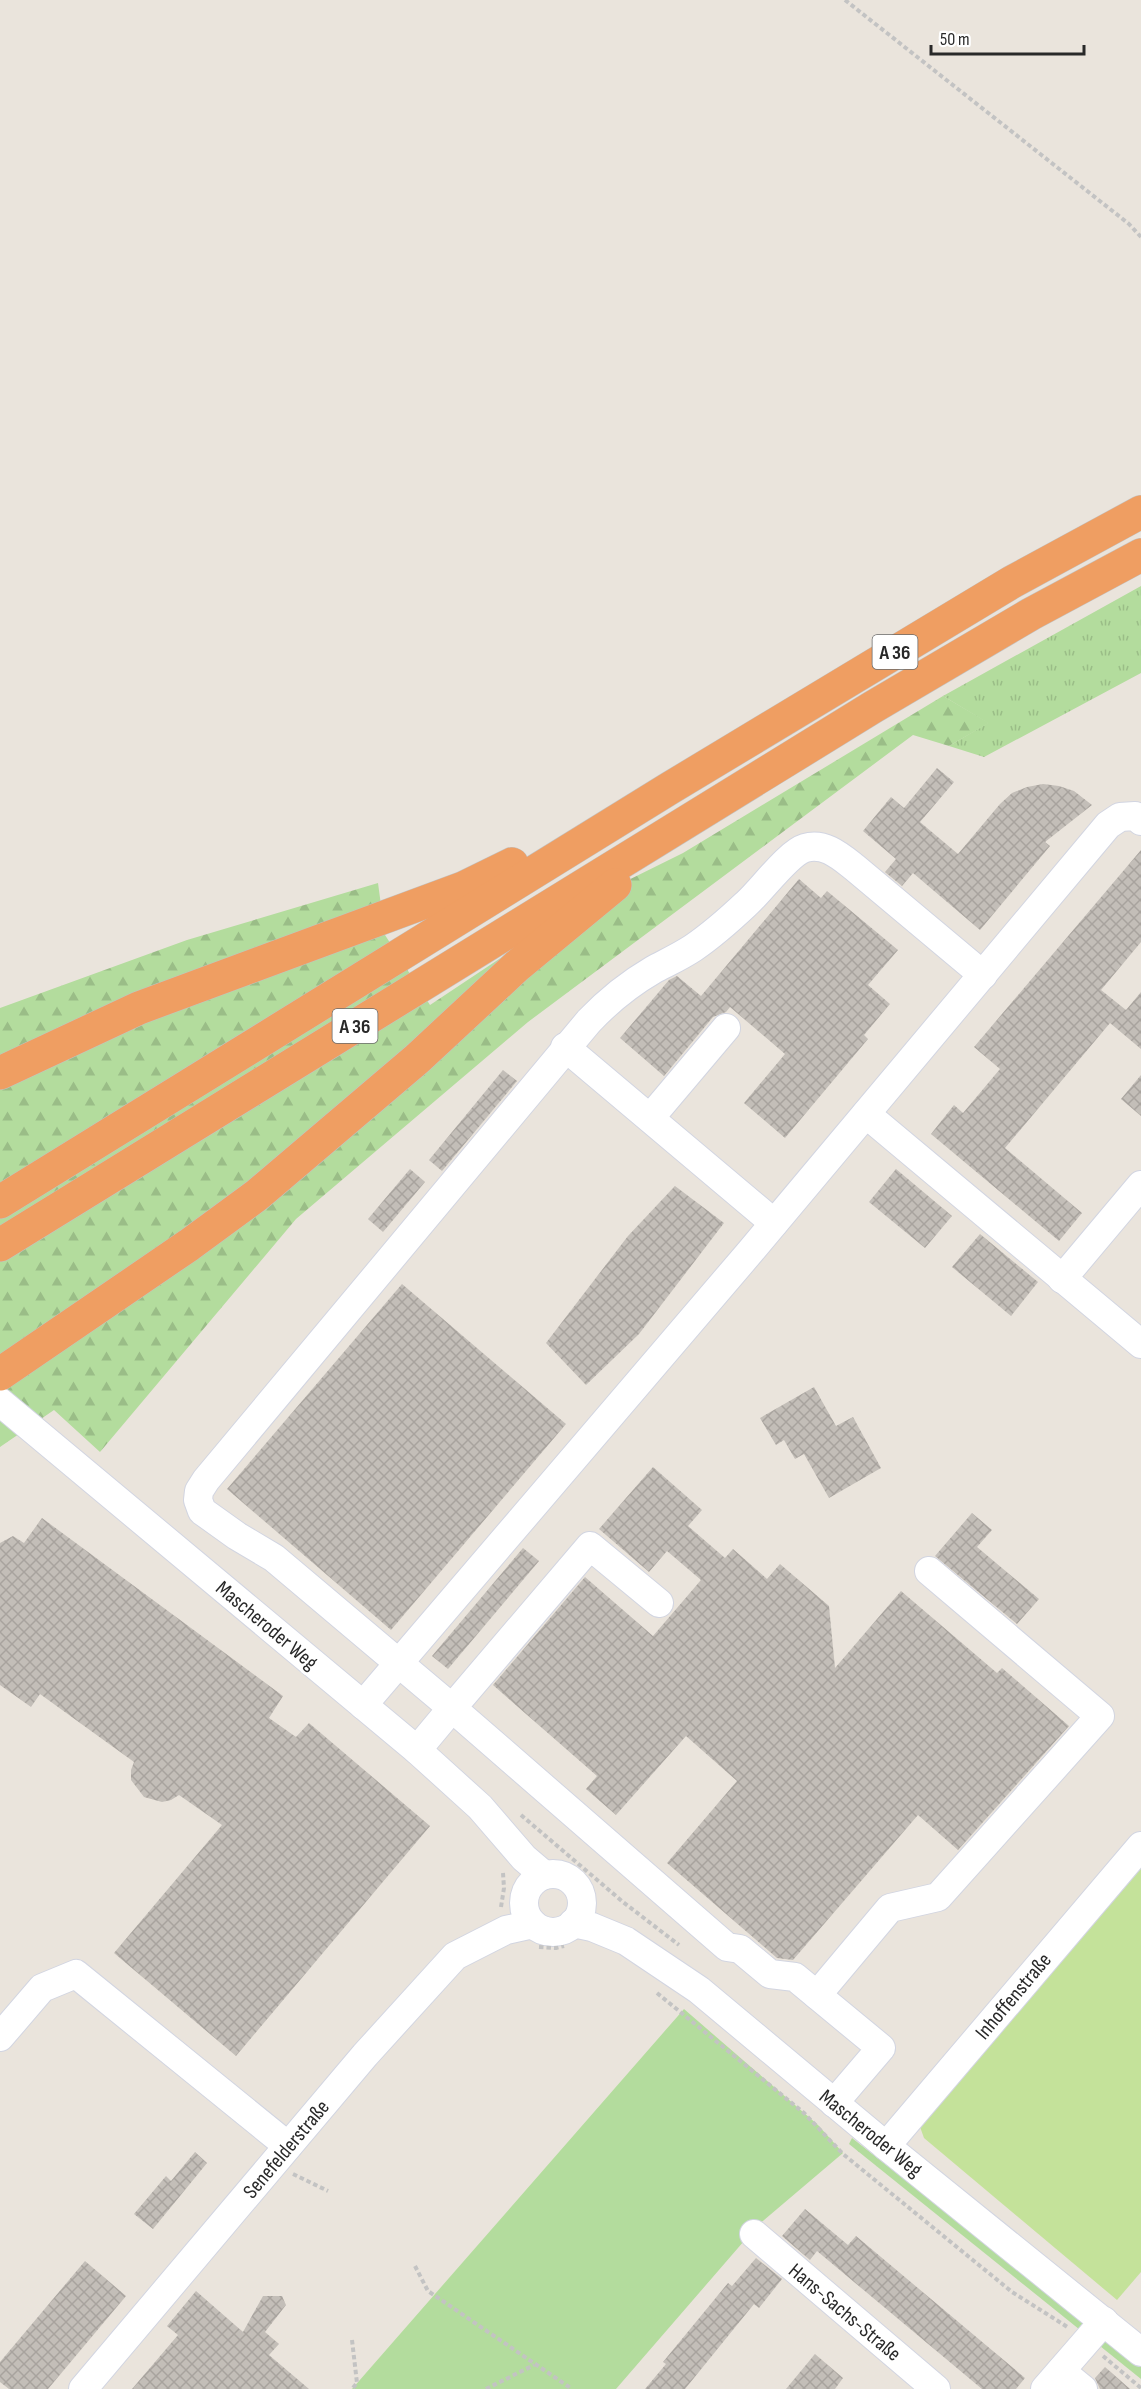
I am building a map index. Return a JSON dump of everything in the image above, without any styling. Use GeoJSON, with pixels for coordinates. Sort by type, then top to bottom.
{"type":"FeatureCollection","features":[{"type":"Feature","properties":{"kind":"highway","name":"A 36"},"geometry":{"type":"LineString","coordinates":[[0,1202],[670,788],[1012,582],[1141,512]]}},
{"type":"Feature","properties":{"kind":"highway","name":"A 36"},"geometry":{"type":"LineString","coordinates":[[0,1245],[710,807],[1031,614],[1141,555]]}},
{"type":"Feature","properties":{"kind":"highway"},"geometry":{"type":"LineString","coordinates":[[0,1073],[139,1008],[463,888],[670,788]]}},
{"type":"Feature","properties":{"kind":"highway"},"geometry":{"type":"LineString","coordinates":[[0,1374],[189,1245],[257,1195],[408,1067],[517,966],[710,807]]}},
{"type":"Feature","properties":{"kind":"street"},"geometry":{"type":"LineString","coordinates":[[363,1705],[774,1223],[1108,825],[1120,817],[1135,816],[1141,821]]}},
{"type":"Feature","properties":{"kind":"street"},"geometry":{"type":"LineString","coordinates":[[834,2103],[881,2048],[795,1977],[770,1974],[740,1948],[727,1947],[452,1708],[274,1558],[212,1520],[202,1511],[198,1500],[199,1491],[206,1479],[565,1047],[609,1000],[699,943],[753,898],[790,857],[802,848],[817,845],[835,853],[983,975]]}},
{"type":"Feature","properties":{"kind":"street"},"geometry":{"type":"LineString","coordinates":[[650,1118],[726,1028]]}},
{"type":"Feature","properties":{"kind":"street"},"geometry":{"type":"LineString","coordinates":[[565,1047],[774,1223]]}},
{"type":"Feature","properties":{"kind":"street"},"geometry":{"type":"LineString","coordinates":[[866,1114],[1141,1344]]}},
{"type":"Feature","properties":{"kind":"street"},"geometry":{"type":"LineString","coordinates":[[1062,1278],[1141,1185]]}},
{"type":"Feature","properties":{"kind":"street","name":"Mascheroder Weg"},"geometry":{"type":"LineString","coordinates":[[0,1402],[417,1750],[480,1807],[528,1895]]}},
{"type":"Feature","properties":{"kind":"street"},"geometry":{"type":"LineString","coordinates":[[417,1750],[590,1546],[658,1603]]}},
{"type":"Feature","properties":{"kind":"street"},"geometry":{"type":"LineString","coordinates":[[817,1995],[890,1908],[938,1897],[1100,1716],[929,1571]]}},
{"type":"Feature","properties":{"kind":"street","name":"Inhoffenstraße"},"geometry":{"type":"LineString","coordinates":[[886,2146],[1141,1846]]}},
{"type":"Feature","properties":{"kind":"street"},"geometry":{"type":"LineString","coordinates":[[562,1875],[570,1879],[580,1894],[579,1926],[549,1932],[528,1895],[562,1875]]}},
{"type":"Feature","properties":{"kind":"street","name":"Senefelderstraße"},"geometry":{"type":"LineString","coordinates":[[83,2389],[377,2041],[455,1956],[528,1895]]}},
{"type":"Feature","properties":{"kind":"street","name":"Mascheroder Weg"},"geometry":{"type":"LineString","coordinates":[[579,1926],[626,1941],[699,1990],[886,2146],[1095,2332],[1141,2352]]}},
{"type":"Feature","properties":{"kind":"street"},"geometry":{"type":"LineString","coordinates":[[0,2037],[42,1988],[76,1974],[281,2154]]}},
{"type":"Feature","properties":{"kind":"street","name":"Hans-Sachs-Straße"},"geometry":{"type":"LineString","coordinates":[[754,2234],[936,2389]]}},
{"type":"Feature","properties":{"kind":"street"},"geometry":{"type":"LineString","coordinates":[[1083,2389],[1053,2380],[1095,2332]]}},
{"type":"Feature","properties":{"kind":"path"},"geometry":{"type":"LineString","coordinates":[[845,0],[1092,195],[1141,237]]}},
{"type":"Feature","properties":{"kind":"path"},"geometry":{"type":"LineString","coordinates":[[519,1813],[623,1902],[660,1929]]}},
{"type":"Feature","properties":{"kind":"path"},"geometry":{"type":"LineString","coordinates":[[556,1948],[579,1926]]}},
{"type":"Feature","properties":{"kind":"path"},"geometry":{"type":"LineString","coordinates":[[654,1991],[804,2113],[843,2154],[1012,2292],[1060,2321],[1095,2332],[1141,2388]]}},
{"type":"Feature","properties":{"kind":"path"},"geometry":{"type":"LineString","coordinates":[[281,2154],[291,2173],[328,2191]]}},
{"type":"Feature","properties":{"kind":"path"},"geometry":{"type":"LineString","coordinates":[[415,2266],[428,2291],[572,2389]]}},
{"type":"Feature","properties":{"kind":"path"},"geometry":{"type":"LineString","coordinates":[[352,2340],[357,2383],[352,2389]]}},
{"type":"Feature","properties":{"kind":"path"},"geometry":{"type":"LineString","coordinates":[[486,2389],[534,2365]]}},
{"type":"Feature","properties":{"kind":"green space"},"geometry":{"type":"Polygon","coordinates":[[[1141,586],[1141,673],[984,757],[949,746],[988,723],[943,696],[1141,586]]]}},
{"type":"Feature","properties":{"kind":"green space"},"geometry":{"type":"Polygon","coordinates":[[[943,696],[989,723],[949,746],[913,735],[528,1022],[296,1219],[100,1452],[54,1410],[0,1447],[0,1008],[187,940],[378,883],[385,935],[430,1005],[588,900],[683,853],[943,696]]]}},
{"type":"Feature","properties":{"kind":"green space"},"geometry":{"type":"Polygon","coordinates":[[[1141,1862],[1141,2272],[1117,2300],[924,2138],[919,2124],[1141,1862]]]}},
{"type":"Feature","properties":{"kind":"green space"},"geometry":{"type":"Polygon","coordinates":[[[684,2009],[818,2125],[843,2153],[757,2226],[616,2389],[352,2389],[684,2009]]]}},
{"type":"Feature","properties":{"kind":"green space"},"geometry":{"type":"Polygon","coordinates":[[[852,2138],[1141,2365],[1141,2379],[849,2144],[852,2138]]]}},
{"type":"Feature","properties":{"kind":"building"},"geometry":{"type":"Polygon","coordinates":[[[937,768],[954,782],[920,822],[958,854],[1000,804],[1012,793],[1027,787],[1043,784],[1059,786],[1074,791],[1092,805],[1045,842],[1050,846],[980,930],[913,873],[902,886],[885,872],[896,859],[863,831],[891,797],[904,808],[937,768]]]}},
{"type":"Feature","properties":{"kind":"building"},"geometry":{"type":"Polygon","coordinates":[[[1141,850],[1141,942],[1101,990],[1126,1010],[1141,992],[1141,1049],[1110,1023],[1005,1148],[1082,1213],[1059,1241],[931,1134],[954,1105],[963,1113],[1000,1069],[974,1047],[1141,850]]]}},
{"type":"Feature","properties":{"kind":"building"},"geometry":{"type":"Polygon","coordinates":[[[799,879],[821,898],[827,891],[898,950],[868,985],[890,1004],[864,1035],[868,1039],[785,1138],[744,1103],[785,1054],[730,1007],[726,1012],[713,1017],[664,1076],[620,1038],[669,980],[677,976],[701,996],[799,879]]]}},
{"type":"Feature","properties":{"kind":"building"},"geometry":{"type":"Polygon","coordinates":[[[503,1070],[517,1081],[442,1171],[429,1160],[503,1070]]]}},
{"type":"Feature","properties":{"kind":"building"},"geometry":{"type":"Polygon","coordinates":[[[1141,1075],[1141,1116],[1121,1099],[1141,1075]]]}},
{"type":"Feature","properties":{"kind":"building"},"geometry":{"type":"Polygon","coordinates":[[[410,1169],[425,1182],[383,1232],[368,1219],[410,1169]]]}},
{"type":"Feature","properties":{"kind":"building"},"geometry":{"type":"Polygon","coordinates":[[[896,1169],[952,1216],[925,1248],[869,1202],[896,1169]]]}},
{"type":"Feature","properties":{"kind":"building"},"geometry":{"type":"Polygon","coordinates":[[[675,1186],[724,1223],[639,1334],[586,1385],[546,1343],[628,1236],[675,1186]]]}},
{"type":"Feature","properties":{"kind":"building"},"geometry":{"type":"Polygon","coordinates":[[[980,1234],[1038,1282],[1011,1316],[952,1267],[980,1234]]]}},
{"type":"Feature","properties":{"kind":"building"},"geometry":{"type":"Polygon","coordinates":[[[402,1284],[566,1424],[391,1630],[227,1489],[402,1284]]]}},
{"type":"Feature","properties":{"kind":"building"},"geometry":{"type":"Polygon","coordinates":[[[814,1387],[836,1426],[853,1417],[881,1468],[829,1498],[804,1454],[795,1459],[784,1440],[776,1445],[760,1418],[814,1387]]]}},
{"type":"Feature","properties":{"kind":"building"},"geometry":{"type":"Polygon","coordinates":[[[653,1467],[702,1510],[688,1526],[725,1558],[733,1549],[767,1579],[780,1564],[829,1606],[835,1668],[901,1591],[997,1673],[1002,1668],[1069,1726],[958,1850],[918,1815],[793,1960],[777,1958],[667,1863],[737,1781],[686,1736],[616,1815],[586,1789],[597,1776],[493,1685],[585,1577],[653,1636],[701,1580],[667,1551],[649,1572],[599,1529],[653,1467]]]}},
{"type":"Feature","properties":{"kind":"building"},"geometry":{"type":"Polygon","coordinates":[[[972,1513],[992,1530],[977,1547],[1039,1599],[1017,1624],[935,1556],[972,1513]]]}},
{"type":"Feature","properties":{"kind":"building"},"geometry":{"type":"Polygon","coordinates":[[[42,1518],[283,1696],[269,1718],[296,1737],[309,1723],[430,1826],[236,2056],[114,1953],[222,1825],[179,1795],[162,1802],[144,1797],[131,1780],[134,1762],[40,1694],[31,1707],[0,1685],[0,1543],[13,1536],[24,1543],[42,1518]]]}},
{"type":"Feature","properties":{"kind":"building"},"geometry":{"type":"Polygon","coordinates":[[[523,1548],[539,1561],[448,1669],[432,1656],[523,1548]]]}},
{"type":"Feature","properties":{"kind":"building"},"geometry":{"type":"Polygon","coordinates":[[[195,2152],[207,2163],[153,2229],[134,2214],[166,2176],[171,2181],[195,2152]]]}},
{"type":"Feature","properties":{"kind":"building"},"geometry":{"type":"Polygon","coordinates":[[[805,2209],[848,2245],[856,2236],[1025,2378],[1016,2389],[982,2389],[817,2251],[810,2260],[782,2236],[805,2209]]]}},
{"type":"Feature","properties":{"kind":"building"},"geometry":{"type":"Polygon","coordinates":[[[756,2258],[782,2279],[759,2308],[754,2304],[685,2389],[645,2389],[666,2364],[663,2362],[728,2283],[732,2286],[756,2258]]]}},
{"type":"Feature","properties":{"kind":"building"},"geometry":{"type":"Polygon","coordinates":[[[85,2261],[126,2296],[48,2389],[9,2389],[0,2382],[0,2362],[85,2261]]]}},
{"type":"Feature","properties":{"kind":"building"},"geometry":{"type":"Polygon","coordinates":[[[196,2291],[243,2332],[263,2296],[282,2296],[286,2305],[265,2332],[279,2344],[269,2355],[309,2389],[132,2389],[178,2335],[167,2326],[196,2291]]]}},
{"type":"Feature","properties":{"kind":"building"},"geometry":{"type":"Polygon","coordinates":[[[815,2354],[843,2378],[835,2389],[786,2389],[815,2354]]]}},
{"type":"Feature","properties":{"kind":"building"},"geometry":{"type":"Polygon","coordinates":[[[1105,2367],[1130,2389],[1100,2389],[1095,2378],[1105,2367]]]}}]}
